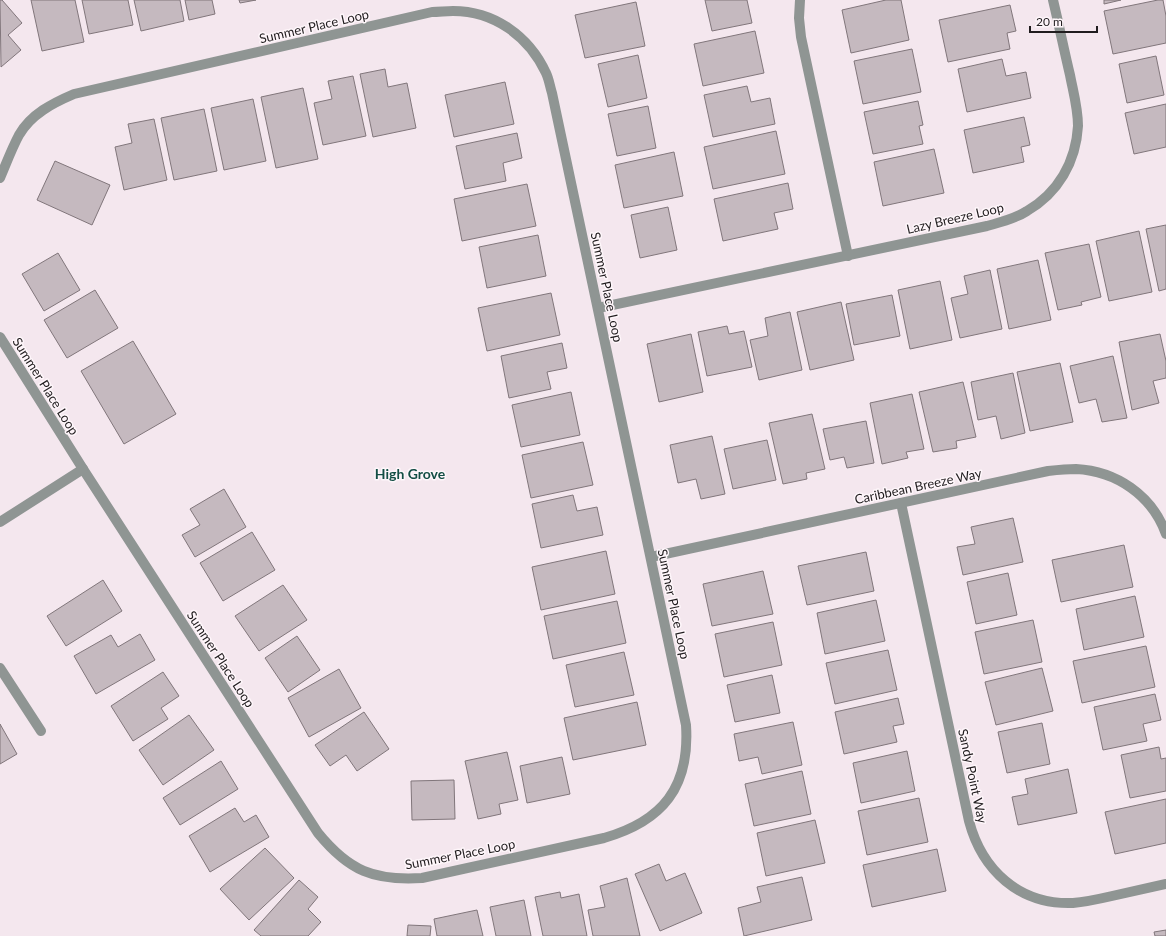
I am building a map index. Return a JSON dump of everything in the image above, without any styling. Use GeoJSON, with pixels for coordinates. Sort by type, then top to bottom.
{"type":"FeatureCollection","features":[{"type":"Feature","properties":{"kind":"street"},"geometry":{"type":"LineString","coordinates":[[800,0],[799,18],[801,37],[848,256]]}},
{"type":"Feature","properties":{"kind":"street","name":"Lazy Breeze Loop"},"geometry":{"type":"LineString","coordinates":[[598,308],[848,256],[1008,220],[1026,212],[1043,200],[1058,185],[1069,165],[1076,145],[1078,125],[1077,106],[1054,0]]}},
{"type":"Feature","properties":{"kind":"street","name":"Summer Place Loop"},"geometry":{"type":"LineString","coordinates":[[0,178],[20,134],[31,120],[44,109],[74,94],[432,12],[454,11],[475,13],[494,19],[509,27],[524,40],[537,56],[546,73],[552,93],[686,724],[688,742],[685,762],[679,781],[668,798],[655,813],[638,825],[623,832],[604,838],[422,878],[401,879],[381,876],[362,871],[346,861],[330,848],[318,834],[83,469],[0,337]]}},
{"type":"Feature","properties":{"kind":"street"},"geometry":{"type":"LineString","coordinates":[[0,522],[83,469]]}},
{"type":"Feature","properties":{"kind":"street","name":"Caribbean Breeze Way"},"geometry":{"type":"LineString","coordinates":[[651,556],[1048,471],[1076,469],[1090,471],[1114,478],[1136,491],[1154,509],[1166,534]]}},
{"type":"Feature","properties":{"kind":"street","name":"Sandy Point Way"},"geometry":{"type":"LineString","coordinates":[[901,503],[969,821],[976,843],[989,864],[1008,883],[1032,897],[1059,903],[1087,901],[1166,884]]}},
{"type":"Feature","properties":{"kind":"street"},"geometry":{"type":"LineString","coordinates":[[0,668],[41,731]]}},
{"type":"Feature","properties":{"kind":"building"},"geometry":{"type":"Polygon","coordinates":[[[0,0],[2,0],[22,23],[8,35],[21,50],[1,67],[0,0]]]}},
{"type":"Feature","properties":{"kind":"building"},"geometry":{"type":"Polygon","coordinates":[[[31,0],[75,0],[84,42],[42,51],[31,0]]]}},
{"type":"Feature","properties":{"kind":"building"},"geometry":{"type":"Polygon","coordinates":[[[82,0],[128,0],[133,25],[89,34],[82,0]]]}},
{"type":"Feature","properties":{"kind":"building"},"geometry":{"type":"Polygon","coordinates":[[[134,0],[180,0],[184,21],[141,31],[134,0]]]}},
{"type":"Feature","properties":{"kind":"building"},"geometry":{"type":"Polygon","coordinates":[[[185,0],[212,0],[215,14],[189,20],[185,0]]]}},
{"type":"Feature","properties":{"kind":"building"},"geometry":{"type":"Polygon","coordinates":[[[239,0],[256,0],[240,3],[239,0]]]}},
{"type":"Feature","properties":{"kind":"building"},"geometry":{"type":"Polygon","coordinates":[[[705,0],[747,0],[752,23],[712,31],[705,0]]]}},
{"type":"Feature","properties":{"kind":"building"},"geometry":{"type":"Polygon","coordinates":[[[886,0],[901,0],[909,40],[851,53],[842,10],[886,0]]]}},
{"type":"Feature","properties":{"kind":"building"},"geometry":{"type":"Polygon","coordinates":[[[1104,0],[1121,0],[1104,4],[1104,0]]]}},
{"type":"Feature","properties":{"kind":"building"},"geometry":{"type":"Polygon","coordinates":[[[1163,0],[1166,16],[1166,43],[1113,54],[1104,11],[1163,0]]]}},
{"type":"Feature","properties":{"kind":"building"},"geometry":{"type":"Polygon","coordinates":[[[636,2],[645,46],[585,58],[575,15],[636,2]]]}},
{"type":"Feature","properties":{"kind":"building"},"geometry":{"type":"Polygon","coordinates":[[[1010,5],[1016,31],[1007,33],[1010,49],[948,62],[939,20],[1010,5]]]}},
{"type":"Feature","properties":{"kind":"building"},"geometry":{"type":"Polygon","coordinates":[[[755,31],[764,73],[703,86],[694,44],[755,31]]]}},
{"type":"Feature","properties":{"kind":"building"},"geometry":{"type":"Polygon","coordinates":[[[912,49],[921,92],[863,104],[854,61],[912,49]]]}},
{"type":"Feature","properties":{"kind":"building"},"geometry":{"type":"Polygon","coordinates":[[[638,55],[647,98],[608,107],[598,64],[638,55]]]}},
{"type":"Feature","properties":{"kind":"building"},"geometry":{"type":"Polygon","coordinates":[[[1156,56],[1164,95],[1127,103],[1119,64],[1156,56]]]}},
{"type":"Feature","properties":{"kind":"building"},"geometry":{"type":"Polygon","coordinates":[[[1002,59],[1006,76],[1026,72],[1031,98],[967,112],[958,69],[1002,59]]]}},
{"type":"Feature","properties":{"kind":"building"},"geometry":{"type":"Polygon","coordinates":[[[385,69],[388,87],[407,83],[416,128],[373,137],[360,74],[385,69]]]}},
{"type":"Feature","properties":{"kind":"building"},"geometry":{"type":"Polygon","coordinates":[[[353,76],[366,136],[323,145],[314,103],[332,99],[328,81],[353,76]]]}},
{"type":"Feature","properties":{"kind":"building"},"geometry":{"type":"Polygon","coordinates":[[[505,82],[514,124],[454,137],[445,95],[505,82]]]}},
{"type":"Feature","properties":{"kind":"building"},"geometry":{"type":"Polygon","coordinates":[[[747,86],[751,102],[770,98],[775,124],[713,137],[704,95],[747,86]]]}},
{"type":"Feature","properties":{"kind":"building"},"geometry":{"type":"Polygon","coordinates":[[[303,88],[318,159],[276,168],[261,97],[303,88]]]}},
{"type":"Feature","properties":{"kind":"building"},"geometry":{"type":"Polygon","coordinates":[[[253,99],[266,161],[224,170],[211,108],[253,99]]]}},
{"type":"Feature","properties":{"kind":"building"},"geometry":{"type":"Polygon","coordinates":[[[918,101],[923,125],[919,126],[923,144],[873,154],[864,112],[918,101]]]}},
{"type":"Feature","properties":{"kind":"building"},"geometry":{"type":"Polygon","coordinates":[[[1166,104],[1166,147],[1134,154],[1125,113],[1166,104]]]}},
{"type":"Feature","properties":{"kind":"building"},"geometry":{"type":"Polygon","coordinates":[[[648,106],[656,148],[617,156],[608,114],[648,106]]]}},
{"type":"Feature","properties":{"kind":"building"},"geometry":{"type":"Polygon","coordinates":[[[204,109],[217,171],[174,180],[161,118],[204,109]]]}},
{"type":"Feature","properties":{"kind":"building"},"geometry":{"type":"Polygon","coordinates":[[[1024,117],[1030,145],[1021,147],[1024,162],[973,173],[964,130],[1024,117]]]}},
{"type":"Feature","properties":{"kind":"building"},"geometry":{"type":"Polygon","coordinates":[[[154,119],[167,180],[124,190],[115,147],[132,143],[128,124],[154,119]]]}},
{"type":"Feature","properties":{"kind":"building"},"geometry":{"type":"Polygon","coordinates":[[[776,131],[785,174],[713,189],[704,147],[776,131]]]}},
{"type":"Feature","properties":{"kind":"building"},"geometry":{"type":"Polygon","coordinates":[[[517,133],[522,158],[503,163],[506,181],[465,189],[456,146],[517,133]]]}},
{"type":"Feature","properties":{"kind":"building"},"geometry":{"type":"Polygon","coordinates":[[[934,149],[944,193],[883,206],[874,162],[934,149]]]}},
{"type":"Feature","properties":{"kind":"building"},"geometry":{"type":"Polygon","coordinates":[[[674,152],[683,196],[624,208],[615,165],[674,152]]]}},
{"type":"Feature","properties":{"kind":"building"},"geometry":{"type":"Polygon","coordinates":[[[55,161],[110,185],[92,225],[37,200],[55,161]]]}},
{"type":"Feature","properties":{"kind":"building"},"geometry":{"type":"Polygon","coordinates":[[[788,183],[793,209],[774,213],[778,229],[723,241],[714,199],[788,183]]]}},
{"type":"Feature","properties":{"kind":"building"},"geometry":{"type":"Polygon","coordinates":[[[527,184],[536,226],[462,241],[454,199],[527,184]]]}},
{"type":"Feature","properties":{"kind":"building"},"geometry":{"type":"Polygon","coordinates":[[[668,207],[677,250],[640,258],[631,215],[668,207]]]}},
{"type":"Feature","properties":{"kind":"building"},"geometry":{"type":"Polygon","coordinates":[[[1166,225],[1166,289],[1159,291],[1146,229],[1166,225]]]}},
{"type":"Feature","properties":{"kind":"building"},"geometry":{"type":"Polygon","coordinates":[[[1139,231],[1152,292],[1109,301],[1096,241],[1139,231]]]}},
{"type":"Feature","properties":{"kind":"building"},"geometry":{"type":"Polygon","coordinates":[[[538,235],[546,276],[487,288],[479,247],[538,235]]]}},
{"type":"Feature","properties":{"kind":"building"},"geometry":{"type":"Polygon","coordinates":[[[1089,244],[1101,297],[1081,302],[1082,305],[1058,310],[1045,253],[1089,244]]]}},
{"type":"Feature","properties":{"kind":"building"},"geometry":{"type":"Polygon","coordinates":[[[58,253],[80,290],[44,311],[22,274],[58,253]]]}},
{"type":"Feature","properties":{"kind":"building"},"geometry":{"type":"Polygon","coordinates":[[[1038,260],[1051,320],[1009,329],[997,269],[1038,260]]]}},
{"type":"Feature","properties":{"kind":"building"},"geometry":{"type":"Polygon","coordinates":[[[990,270],[1002,329],[960,338],[951,298],[968,294],[964,276],[990,270]]]}},
{"type":"Feature","properties":{"kind":"building"},"geometry":{"type":"Polygon","coordinates":[[[940,281],[952,340],[910,349],[898,290],[940,281]]]}},
{"type":"Feature","properties":{"kind":"building"},"geometry":{"type":"Polygon","coordinates":[[[95,290],[118,328],[67,358],[44,320],[95,290]]]}},
{"type":"Feature","properties":{"kind":"building"},"geometry":{"type":"Polygon","coordinates":[[[551,293],[560,335],[487,351],[478,308],[551,293]]]}},
{"type":"Feature","properties":{"kind":"building"},"geometry":{"type":"Polygon","coordinates":[[[892,295],[900,336],[854,345],[846,304],[892,295]]]}},
{"type":"Feature","properties":{"kind":"building"},"geometry":{"type":"Polygon","coordinates":[[[841,302],[854,360],[810,370],[797,312],[841,302]]]}},
{"type":"Feature","properties":{"kind":"building"},"geometry":{"type":"Polygon","coordinates":[[[790,312],[802,370],[759,380],[750,340],[768,336],[765,318],[790,312]]]}},
{"type":"Feature","properties":{"kind":"building"},"geometry":{"type":"Polygon","coordinates":[[[727,326],[729,334],[744,331],[752,367],[707,376],[698,332],[727,326]]]}},
{"type":"Feature","properties":{"kind":"building"},"geometry":{"type":"Polygon","coordinates":[[[691,334],[703,392],[659,402],[647,344],[691,334]]]}},
{"type":"Feature","properties":{"kind":"building"},"geometry":{"type":"Polygon","coordinates":[[[1160,334],[1166,361],[1166,378],[1153,381],[1159,403],[1132,410],[1119,342],[1160,334]]]}},
{"type":"Feature","properties":{"kind":"building"},"geometry":{"type":"Polygon","coordinates":[[[133,341],[176,414],[124,444],[81,371],[133,341]]]}},
{"type":"Feature","properties":{"kind":"building"},"geometry":{"type":"Polygon","coordinates":[[[562,343],[567,368],[547,372],[551,389],[509,398],[501,356],[562,343]]]}},
{"type":"Feature","properties":{"kind":"building"},"geometry":{"type":"Polygon","coordinates":[[[1113,356],[1127,418],[1102,422],[1096,399],[1079,403],[1070,366],[1113,356]]]}},
{"type":"Feature","properties":{"kind":"building"},"geometry":{"type":"Polygon","coordinates":[[[1060,363],[1073,422],[1030,431],[1017,372],[1060,363]]]}},
{"type":"Feature","properties":{"kind":"building"},"geometry":{"type":"Polygon","coordinates":[[[1013,373],[1025,433],[1001,439],[996,416],[978,420],[971,382],[1013,373]]]}},
{"type":"Feature","properties":{"kind":"building"},"geometry":{"type":"Polygon","coordinates":[[[963,382],[976,437],[956,441],[957,448],[933,452],[919,392],[963,382]]]}},
{"type":"Feature","properties":{"kind":"building"},"geometry":{"type":"Polygon","coordinates":[[[571,392],[580,435],[521,447],[512,405],[571,392]]]}},
{"type":"Feature","properties":{"kind":"building"},"geometry":{"type":"Polygon","coordinates":[[[912,394],[924,449],[906,452],[908,458],[882,464],[870,403],[912,394]]]}},
{"type":"Feature","properties":{"kind":"building"},"geometry":{"type":"Polygon","coordinates":[[[812,414],[825,469],[806,473],[807,479],[783,484],[769,423],[812,414]]]}},
{"type":"Feature","properties":{"kind":"building"},"geometry":{"type":"Polygon","coordinates":[[[866,421],[874,463],[847,468],[844,457],[830,460],[823,429],[866,421]]]}},
{"type":"Feature","properties":{"kind":"building"},"geometry":{"type":"Polygon","coordinates":[[[712,436],[725,494],[701,499],[696,479],[678,483],[670,445],[712,436]]]}},
{"type":"Feature","properties":{"kind":"building"},"geometry":{"type":"Polygon","coordinates":[[[767,440],[776,480],[733,489],[724,449],[767,440]]]}},
{"type":"Feature","properties":{"kind":"building"},"geometry":{"type":"Polygon","coordinates":[[[583,442],[593,485],[531,498],[522,455],[583,442]]]}},
{"type":"Feature","properties":{"kind":"building"},"geometry":{"type":"Polygon","coordinates":[[[224,489],[246,527],[195,557],[182,535],[200,525],[190,509],[224,489]]]}},
{"type":"Feature","properties":{"kind":"building"},"geometry":{"type":"Polygon","coordinates":[[[573,495],[577,511],[597,507],[603,535],[541,548],[532,504],[573,495]]]}},
{"type":"Feature","properties":{"kind":"building"},"geometry":{"type":"Polygon","coordinates":[[[1013,518],[1023,562],[963,575],[957,547],[975,544],[971,527],[1013,518]]]}},
{"type":"Feature","properties":{"kind":"building"},"geometry":{"type":"Polygon","coordinates":[[[252,532],[275,570],[223,601],[200,563],[252,532]]]}},
{"type":"Feature","properties":{"kind":"building"},"geometry":{"type":"Polygon","coordinates":[[[1124,545],[1133,587],[1061,602],[1052,560],[1124,545]]]}},
{"type":"Feature","properties":{"kind":"building"},"geometry":{"type":"Polygon","coordinates":[[[606,551],[615,594],[541,610],[532,567],[606,551]]]}},
{"type":"Feature","properties":{"kind":"building"},"geometry":{"type":"Polygon","coordinates":[[[866,552],[874,591],[807,605],[798,566],[866,552]]]}},
{"type":"Feature","properties":{"kind":"building"},"geometry":{"type":"Polygon","coordinates":[[[763,571],[773,614],[712,626],[703,584],[763,571]]]}},
{"type":"Feature","properties":{"kind":"building"},"geometry":{"type":"Polygon","coordinates":[[[1008,573],[1017,615],[976,624],[967,582],[1008,573]]]}},
{"type":"Feature","properties":{"kind":"building"},"geometry":{"type":"Polygon","coordinates":[[[103,580],[122,611],[66,646],[47,616],[103,580]]]}},
{"type":"Feature","properties":{"kind":"building"},"geometry":{"type":"Polygon","coordinates":[[[283,585],[307,620],[259,651],[235,616],[283,585]]]}},
{"type":"Feature","properties":{"kind":"building"},"geometry":{"type":"Polygon","coordinates":[[[1135,596],[1144,637],[1084,650],[1076,609],[1135,596]]]}},
{"type":"Feature","properties":{"kind":"building"},"geometry":{"type":"Polygon","coordinates":[[[876,600],[885,641],[825,654],[817,613],[876,600]]]}},
{"type":"Feature","properties":{"kind":"building"},"geometry":{"type":"Polygon","coordinates":[[[617,601],[626,643],[553,659],[544,616],[617,601]]]}},
{"type":"Feature","properties":{"kind":"building"},"geometry":{"type":"Polygon","coordinates":[[[1033,620],[1042,662],[984,674],[975,632],[1033,620]]]}},
{"type":"Feature","properties":{"kind":"building"},"geometry":{"type":"Polygon","coordinates":[[[773,622],[782,665],[724,677],[715,634],[773,622]]]}},
{"type":"Feature","properties":{"kind":"building"},"geometry":{"type":"Polygon","coordinates":[[[140,634],[155,660],[96,694],[74,656],[111,635],[118,647],[140,634]]]}},
{"type":"Feature","properties":{"kind":"building"},"geometry":{"type":"Polygon","coordinates":[[[297,636],[320,670],[288,692],[265,658],[297,636]]]}},
{"type":"Feature","properties":{"kind":"building"},"geometry":{"type":"Polygon","coordinates":[[[1146,646],[1155,687],[1082,703],[1073,661],[1146,646]]]}},
{"type":"Feature","properties":{"kind":"building"},"geometry":{"type":"Polygon","coordinates":[[[888,650],[897,690],[835,704],[826,663],[888,650]]]}},
{"type":"Feature","properties":{"kind":"building"},"geometry":{"type":"Polygon","coordinates":[[[624,652],[634,695],[575,707],[566,665],[624,652]]]}},
{"type":"Feature","properties":{"kind":"building"},"geometry":{"type":"Polygon","coordinates":[[[1042,668],[1053,711],[996,725],[985,682],[1042,668]]]}},
{"type":"Feature","properties":{"kind":"building"},"geometry":{"type":"Polygon","coordinates":[[[339,669],[361,708],[309,737],[288,698],[339,669]]]}},
{"type":"Feature","properties":{"kind":"building"},"geometry":{"type":"Polygon","coordinates":[[[163,672],[179,696],[161,708],[168,719],[133,741],[111,706],[163,672]]]}},
{"type":"Feature","properties":{"kind":"building"},"geometry":{"type":"Polygon","coordinates":[[[772,675],[780,713],[735,722],[727,685],[772,675]]]}},
{"type":"Feature","properties":{"kind":"building"},"geometry":{"type":"Polygon","coordinates":[[[1155,694],[1161,720],[1143,724],[1147,741],[1103,750],[1094,707],[1155,694]]]}},
{"type":"Feature","properties":{"kind":"building"},"geometry":{"type":"Polygon","coordinates":[[[898,698],[904,724],[893,726],[897,742],[844,754],[835,712],[898,698]]]}},
{"type":"Feature","properties":{"kind":"building"},"geometry":{"type":"Polygon","coordinates":[[[637,702],[646,745],[573,760],[564,718],[637,702]]]}},
{"type":"Feature","properties":{"kind":"building"},"geometry":{"type":"Polygon","coordinates":[[[364,712],[389,749],[357,771],[346,755],[330,766],[315,745],[364,712]]]}},
{"type":"Feature","properties":{"kind":"building"},"geometry":{"type":"Polygon","coordinates":[[[189,715],[214,750],[163,785],[139,750],[189,715]]]}},
{"type":"Feature","properties":{"kind":"building"},"geometry":{"type":"Polygon","coordinates":[[[793,722],[802,765],[762,774],[758,757],[739,761],[734,734],[793,722]]]}},
{"type":"Feature","properties":{"kind":"building"},"geometry":{"type":"Polygon","coordinates":[[[1042,723],[1050,764],[1007,773],[998,732],[1042,723]]]}},
{"type":"Feature","properties":{"kind":"building"},"geometry":{"type":"Polygon","coordinates":[[[0,724],[17,754],[0,764],[0,724]]]}},
{"type":"Feature","properties":{"kind":"building"},"geometry":{"type":"Polygon","coordinates":[[[1159,747],[1161,759],[1166,758],[1166,791],[1130,798],[1121,755],[1159,747]]]}},
{"type":"Feature","properties":{"kind":"building"},"geometry":{"type":"Polygon","coordinates":[[[907,751],[915,791],[861,803],[853,763],[907,751]]]}},
{"type":"Feature","properties":{"kind":"building"},"geometry":{"type":"Polygon","coordinates":[[[507,752],[518,800],[499,804],[501,814],[478,819],[465,761],[507,752]]]}},
{"type":"Feature","properties":{"kind":"building"},"geometry":{"type":"Polygon","coordinates":[[[562,757],[570,794],[527,803],[520,766],[562,757]]]}},
{"type":"Feature","properties":{"kind":"building"},"geometry":{"type":"Polygon","coordinates":[[[221,761],[238,789],[180,825],[163,798],[221,761]]]}},
{"type":"Feature","properties":{"kind":"building"},"geometry":{"type":"Polygon","coordinates":[[[1068,769],[1077,813],[1018,825],[1012,797],[1028,794],[1025,779],[1068,769]]]}},
{"type":"Feature","properties":{"kind":"building"},"geometry":{"type":"Polygon","coordinates":[[[802,771],[811,814],[754,826],[745,784],[802,771]]]}},
{"type":"Feature","properties":{"kind":"building"},"geometry":{"type":"Polygon","coordinates":[[[454,780],[455,819],[412,820],[411,781],[454,780]]]}},
{"type":"Feature","properties":{"kind":"building"},"geometry":{"type":"Polygon","coordinates":[[[919,798],[928,842],[867,855],[858,811],[919,798]]]}},
{"type":"Feature","properties":{"kind":"building"},"geometry":{"type":"Polygon","coordinates":[[[1166,799],[1166,843],[1115,854],[1105,812],[1166,799]]]}},
{"type":"Feature","properties":{"kind":"building"},"geometry":{"type":"Polygon","coordinates":[[[235,808],[244,822],[256,815],[269,837],[210,872],[189,836],[235,808]]]}},
{"type":"Feature","properties":{"kind":"building"},"geometry":{"type":"Polygon","coordinates":[[[815,820],[825,863],[766,876],[757,833],[815,820]]]}},
{"type":"Feature","properties":{"kind":"building"},"geometry":{"type":"Polygon","coordinates":[[[265,848],[294,878],[249,920],[220,889],[265,848]]]}},
{"type":"Feature","properties":{"kind":"building"},"geometry":{"type":"Polygon","coordinates":[[[937,849],[946,891],[872,907],[863,865],[937,849]]]}},
{"type":"Feature","properties":{"kind":"building"},"geometry":{"type":"Polygon","coordinates":[[[659,864],[666,881],[685,873],[702,913],[660,931],[635,874],[659,864]]]}},
{"type":"Feature","properties":{"kind":"building"},"geometry":{"type":"Polygon","coordinates":[[[802,877],[812,920],[744,936],[738,908],[761,902],[757,887],[802,877]]]}},
{"type":"Feature","properties":{"kind":"building"},"geometry":{"type":"Polygon","coordinates":[[[627,878],[640,936],[593,936],[588,910],[605,907],[600,886],[627,878]]]}},
{"type":"Feature","properties":{"kind":"building"},"geometry":{"type":"Polygon","coordinates":[[[299,880],[318,897],[308,909],[321,922],[308,936],[261,936],[254,930],[299,880]]]}},
{"type":"Feature","properties":{"kind":"building"},"geometry":{"type":"Polygon","coordinates":[[[560,892],[561,898],[579,894],[587,936],[543,936],[535,897],[560,892]]]}},
{"type":"Feature","properties":{"kind":"building"},"geometry":{"type":"Polygon","coordinates":[[[524,900],[531,936],[496,936],[490,907],[524,900]]]}},
{"type":"Feature","properties":{"kind":"building"},"geometry":{"type":"Polygon","coordinates":[[[477,910],[483,936],[437,936],[434,919],[477,910]]]}},
{"type":"Feature","properties":{"kind":"building"},"geometry":{"type":"Polygon","coordinates":[[[408,925],[431,926],[430,936],[407,936],[408,925]]]}},
{"type":"Feature","properties":{"kind":"building"},"geometry":{"type":"Polygon","coordinates":[[[1166,930],[1166,936],[1155,936],[1154,932],[1166,930]]]}},
{"type":"Feature","properties":{"kind":"district","name":"High Grove"},"geometry":{"type":"Point","coordinates":[410,474]}}]}
